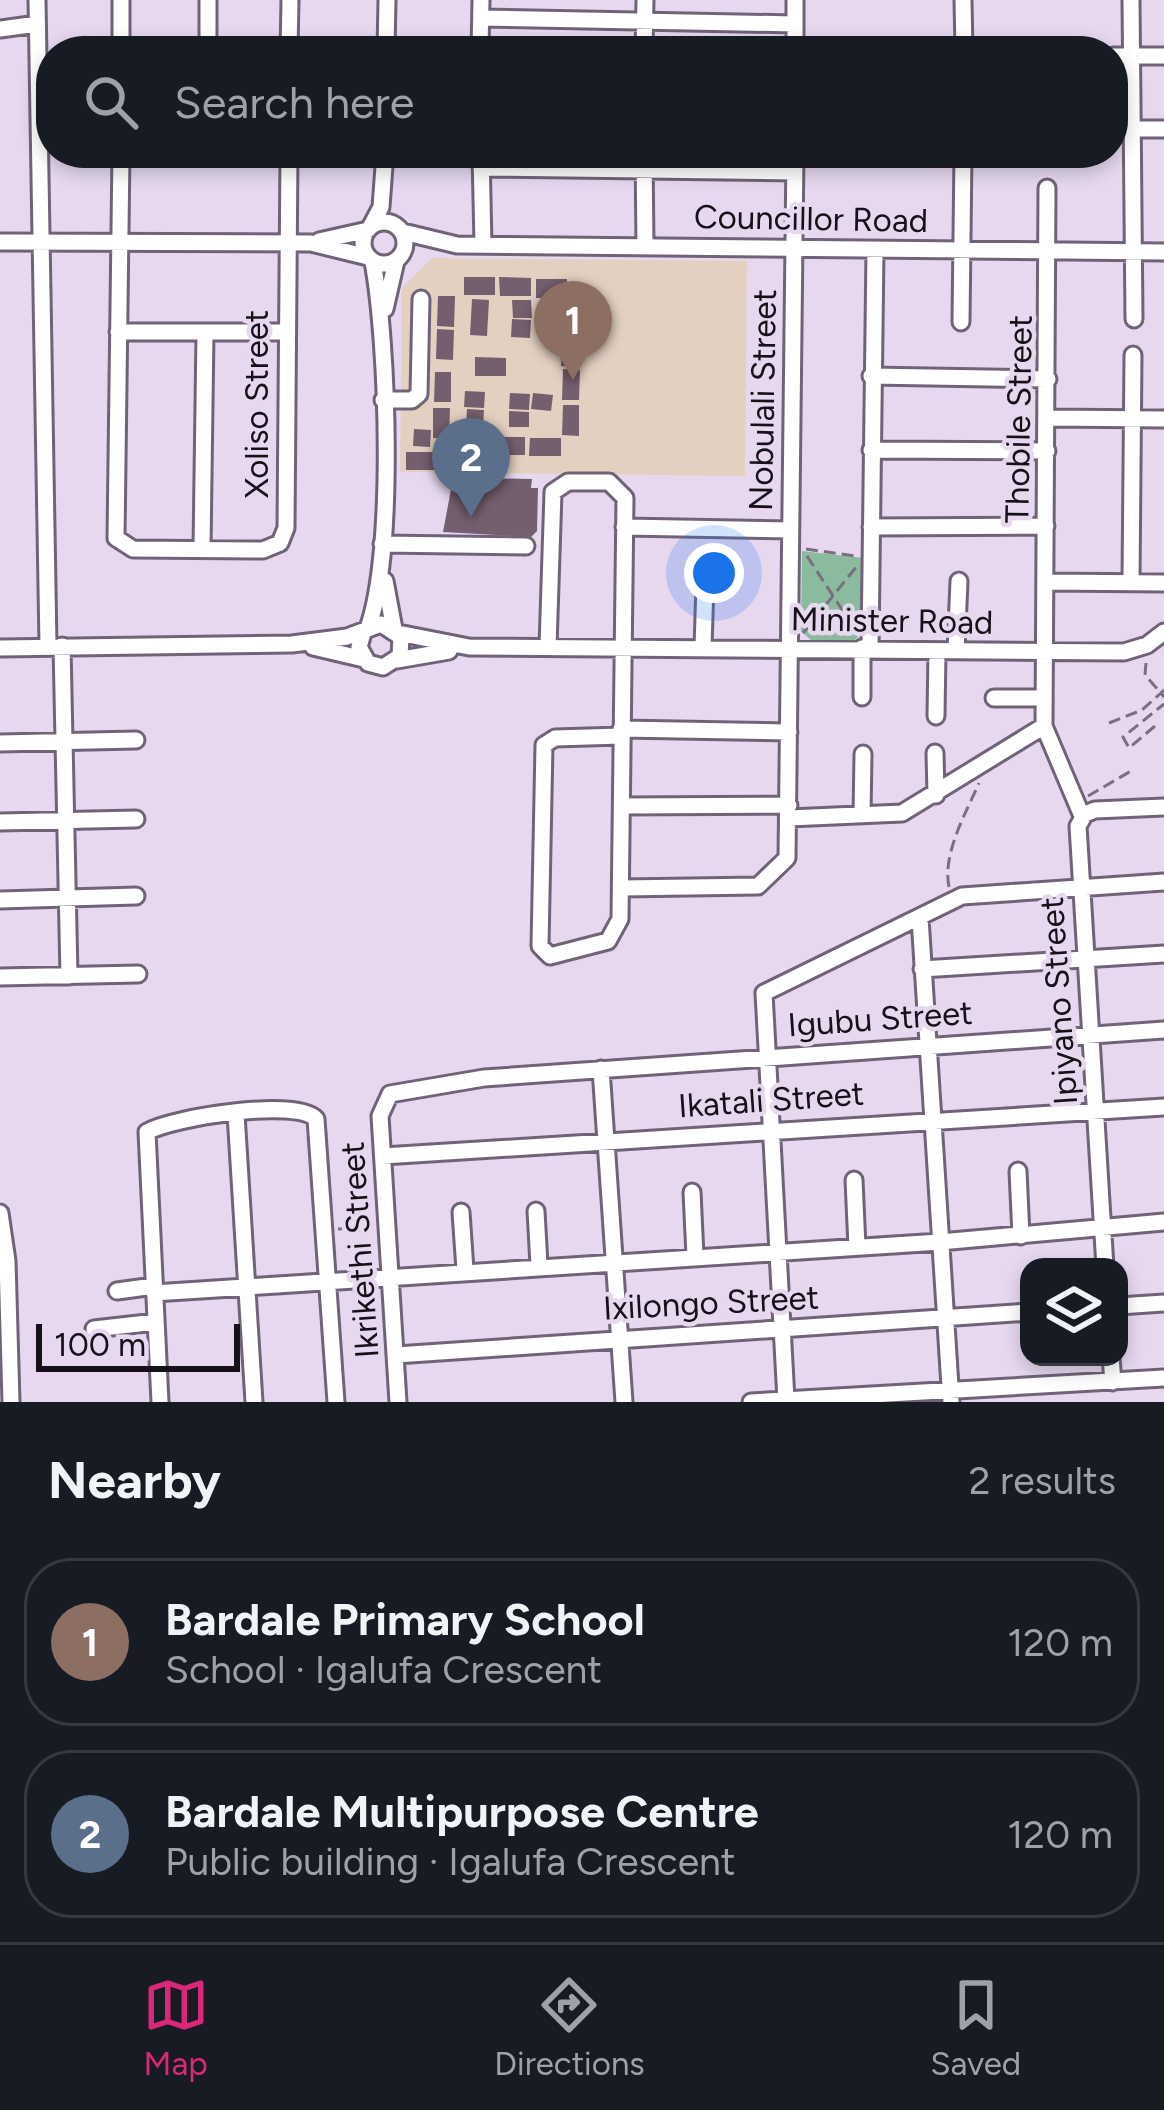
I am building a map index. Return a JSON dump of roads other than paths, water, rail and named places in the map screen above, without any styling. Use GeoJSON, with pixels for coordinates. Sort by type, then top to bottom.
{"type":"FeatureCollection","features":[{"type":"Feature","properties":{"kind":"street"},"geometry":{"type":"LineString","coordinates":[[37,0],[37,36]]}},
{"type":"Feature","properties":{"kind":"street"},"geometry":{"type":"LineString","coordinates":[[121,36],[122,0]]}},
{"type":"Feature","properties":{"kind":"street"},"geometry":{"type":"LineString","coordinates":[[208,0],[208,36]]}},
{"type":"Feature","properties":{"kind":"street"},"geometry":{"type":"LineString","coordinates":[[289,36],[290,0]]}},
{"type":"Feature","properties":{"kind":"street"},"geometry":{"type":"LineString","coordinates":[[386,0],[386,36]]}},
{"type":"Feature","properties":{"kind":"street"},"geometry":{"type":"LineString","coordinates":[[480,36],[481,0]]}},
{"type":"Feature","properties":{"kind":"street"},"geometry":{"type":"LineString","coordinates":[[644,36],[645,0]]}},
{"type":"Feature","properties":{"kind":"street"},"geometry":{"type":"LineString","coordinates":[[795,0],[795,36]]}},
{"type":"Feature","properties":{"kind":"street"},"geometry":{"type":"LineString","coordinates":[[963,0],[964,36]]}},
{"type":"Feature","properties":{"kind":"street"},"geometry":{"type":"LineString","coordinates":[[1126,36],[1132,0]]}},
{"type":"Feature","properties":{"kind":"street"},"geometry":{"type":"LineString","coordinates":[[481,18],[795,24]]}},
{"type":"Feature","properties":{"kind":"street"},"geometry":{"type":"LineString","coordinates":[[0,29],[37,25]]}},
{"type":"Feature","properties":{"kind":"street"},"geometry":{"type":"LineString","coordinates":[[1128,56],[1164,56]]}},
{"type":"Feature","properties":{"kind":"street"},"geometry":{"type":"LineString","coordinates":[[1128,129],[1164,129]]}},
{"type":"Feature","properties":{"kind":"street"},"geometry":{"type":"LineString","coordinates":[[41,168],[70,976]]}},
{"type":"Feature","properties":{"kind":"street"},"geometry":{"type":"LineString","coordinates":[[121,168],[118,332],[285,332]]}},
{"type":"Feature","properties":{"kind":"street","name":"Xoliso Street"},"geometry":{"type":"LineString","coordinates":[[118,332],[118,542],[133,549],[262,550],[284,536],[289,168]]}},
{"type":"Feature","properties":{"kind":"street"},"geometry":{"type":"LineString","coordinates":[[292,644],[364,659],[378,667],[397,660],[402,647],[382,552],[382,330],[371,260],[363,247],[381,207],[384,168]]}},
{"type":"Feature","properties":{"kind":"street"},"geometry":{"type":"LineString","coordinates":[[382,330],[399,259],[400,229],[387,168]]}},
{"type":"Feature","properties":{"kind":"street"},"geometry":{"type":"LineString","coordinates":[[481,168],[483,245]]}},
{"type":"Feature","properties":{"kind":"street"},"geometry":{"type":"LineString","coordinates":[[644,168],[645,246]]}},
{"type":"Feature","properties":{"kind":"street"},"geometry":{"type":"LineString","coordinates":[[740,168],[795,172]]}},
{"type":"Feature","properties":{"kind":"street","name":"Nobulali Street"},"geometry":{"type":"LineString","coordinates":[[622,888],[758,886],[784,866],[789,812],[795,168]]}},
{"type":"Feature","properties":{"kind":"street"},"geometry":{"type":"LineString","coordinates":[[961,322],[963,168]]}},
{"type":"Feature","properties":{"kind":"street"},"geometry":{"type":"LineString","coordinates":[[1125,168],[1134,320]]}},
{"type":"Feature","properties":{"kind":"street","name":"Thobile Street"},"geometry":{"type":"LineString","coordinates":[[1044,726],[1047,188]]}},
{"type":"Feature","properties":{"kind":"street"},"geometry":{"type":"LineString","coordinates":[[310,243],[385,222],[400,229]]}},
{"type":"Feature","properties":{"kind":"street","name":"Councillor Road"},"geometry":{"type":"LineString","coordinates":[[400,229],[457,245]]}},
{"type":"Feature","properties":{"kind":"street"},"geometry":{"type":"LineString","coordinates":[[0,242],[288,242],[310,243],[371,260],[399,259]]}},
{"type":"Feature","properties":{"kind":"street","name":"Councillor Road"},"geometry":{"type":"LineString","coordinates":[[399,259],[457,245],[1164,252]]}},
{"type":"Feature","properties":{"kind":"street"},"geometry":{"type":"LineString","coordinates":[[862,698],[871,527],[875,250]]}},
{"type":"Feature","properties":{"kind":"street"},"geometry":{"type":"LineString","coordinates":[[383,400],[412,400],[418,394],[421,299]]}},
{"type":"Feature","properties":{"kind":"street"},"geometry":{"type":"LineString","coordinates":[[202,549],[206,333]]}},
{"type":"Feature","properties":{"kind":"street"},"geometry":{"type":"LineString","coordinates":[[1131,582],[1133,356]]}},
{"type":"Feature","properties":{"kind":"street"},"geometry":{"type":"LineString","coordinates":[[871,376],[1048,380]]}},
{"type":"Feature","properties":{"kind":"street"},"geometry":{"type":"LineString","coordinates":[[1047,418],[1164,419]]}},
{"type":"Feature","properties":{"kind":"street"},"geometry":{"type":"LineString","coordinates":[[871,450],[1046,451]]}},
{"type":"Feature","properties":{"kind":"street"},"geometry":{"type":"LineString","coordinates":[[548,647],[553,492],[568,482],[614,484],[625,498],[621,733],[622,888],[618,926],[608,941],[556,957],[540,946],[544,745],[555,738],[621,733],[789,732]]}},
{"type":"Feature","properties":{"kind":"street"},"geometry":{"type":"LineString","coordinates":[[624,526],[790,530]]}},
{"type":"Feature","properties":{"kind":"street"},"geometry":{"type":"LineString","coordinates":[[871,527],[1046,526]]}},
{"type":"Feature","properties":{"kind":"street"},"geometry":{"type":"LineString","coordinates":[[382,552],[526,546]]}},
{"type":"Feature","properties":{"kind":"street"},"geometry":{"type":"LineString","coordinates":[[364,659],[359,647],[382,552]]}},
{"type":"Feature","properties":{"kind":"street"},"geometry":{"type":"LineString","coordinates":[[956,651],[959,581]]}},
{"type":"Feature","properties":{"kind":"street"},"geometry":{"type":"LineString","coordinates":[[1046,582],[1164,583]]}},
{"type":"Feature","properties":{"kind":"street"},"geometry":{"type":"LineString","coordinates":[[703,648],[705,584]]}},
{"type":"Feature","properties":{"kind":"street"},"geometry":{"type":"LineString","coordinates":[[0,647],[292,644],[381,624],[396,631]]}},
{"type":"Feature","properties":{"kind":"street","name":"Minister Road"},"geometry":{"type":"LineString","coordinates":[[396,631],[469,647]]}},
{"type":"Feature","properties":{"kind":"street","name":"Minister Road"},"geometry":{"type":"LineString","coordinates":[[397,660],[469,647],[1124,652],[1147,645],[1164,632]]}},
{"type":"Feature","properties":{"kind":"street"},"geometry":{"type":"LineString","coordinates":[[936,716],[937,651]]}},
{"type":"Feature","properties":{"kind":"street"},"geometry":{"type":"LineString","coordinates":[[994,698],[1044,698]]}},
{"type":"Feature","properties":{"kind":"street"},"geometry":{"type":"LineString","coordinates":[[622,806],[902,813],[1044,726],[1079,810],[1164,807]]}},
{"type":"Feature","properties":{"kind":"street"},"geometry":{"type":"LineString","coordinates":[[0,743],[136,740]]}},
{"type":"Feature","properties":{"kind":"street"},"geometry":{"type":"LineString","coordinates":[[934,753],[936,795]]}},
{"type":"Feature","properties":{"kind":"street"},"geometry":{"type":"LineString","coordinates":[[862,815],[863,754]]}},
{"type":"Feature","properties":{"kind":"street","name":"Ipiyano Street"},"geometry":{"type":"LineString","coordinates":[[1079,810],[1079,887],[1104,1258]]}},
{"type":"Feature","properties":{"kind":"street"},"geometry":{"type":"LineString","coordinates":[[0,822],[136,819]]}},
{"type":"Feature","properties":{"kind":"street"},"geometry":{"type":"LineString","coordinates":[[786,1400],[763,996],[952,898],[1164,882]]}},
{"type":"Feature","properties":{"kind":"street"},"geometry":{"type":"LineString","coordinates":[[0,899],[136,896]]}},
{"type":"Feature","properties":{"kind":"street"},"geometry":{"type":"LineString","coordinates":[[920,918],[950,1396]]}},
{"type":"Feature","properties":{"kind":"street"},"geometry":{"type":"LineString","coordinates":[[922,969],[1164,954]]}},
{"type":"Feature","properties":{"kind":"street"},"geometry":{"type":"LineString","coordinates":[[0,977],[138,974]]}},
{"type":"Feature","properties":{"kind":"street","name":"Igubu Street"},"geometry":{"type":"LineString","coordinates":[[601,1069],[1164,1030]]}},
{"type":"Feature","properties":{"kind":"street"},"geometry":{"type":"LineString","coordinates":[[601,1069],[624,1402]]}},
{"type":"Feature","properties":{"kind":"street","name":"Ikrikethi Street"},"geometry":{"type":"LineString","coordinates":[[398,1402],[382,1102],[390,1094],[484,1078],[601,1069]]}},
{"type":"Feature","properties":{"kind":"street","name":"Ikatali Street"},"geometry":{"type":"LineString","coordinates":[[383,1156],[1164,1107]]}},
{"type":"Feature","properties":{"kind":"street"},"geometry":{"type":"LineString","coordinates":[[160,1402],[147,1132],[160,1124],[236,1114],[308,1111],[316,1119],[336,1402]]}},
{"type":"Feature","properties":{"kind":"street"},"geometry":{"type":"LineString","coordinates":[[236,1114],[254,1402]]}},
{"type":"Feature","properties":{"kind":"street"},"geometry":{"type":"LineString","coordinates":[[1018,1171],[1021,1236]]}},
{"type":"Feature","properties":{"kind":"street"},"geometry":{"type":"LineString","coordinates":[[854,1180],[857,1247]]}},
{"type":"Feature","properties":{"kind":"street"},"geometry":{"type":"LineString","coordinates":[[692,1192],[695,1256]]}},
{"type":"Feature","properties":{"kind":"street"},"geometry":{"type":"LineString","coordinates":[[536,1211],[539,1265]]}},
{"type":"Feature","properties":{"kind":"street"},"geometry":{"type":"LineString","coordinates":[[461,1212],[465,1270]]}},
{"type":"Feature","properties":{"kind":"street"},"geometry":{"type":"LineString","coordinates":[[0,1213],[7,1261],[11,1402]]}},
{"type":"Feature","properties":{"kind":"street"},"geometry":{"type":"LineString","coordinates":[[117,1291],[940,1242],[1164,1222]]}},
{"type":"Feature","properties":{"kind":"street"},"geometry":{"type":"LineString","coordinates":[[1128,1305],[1164,1303]]}},
{"type":"Feature","properties":{"kind":"street","name":"Ixilongo Street"},"geometry":{"type":"LineString","coordinates":[[396,1355],[1020,1313]]}},
{"type":"Feature","properties":{"kind":"street"},"geometry":{"type":"LineString","coordinates":[[94,1329],[156,1322]]}},
{"type":"Feature","properties":{"kind":"street"},"geometry":{"type":"LineString","coordinates":[[1112,1366],[1113,1382]]}},
{"type":"Feature","properties":{"kind":"street"},"geometry":{"type":"LineString","coordinates":[[751,1402],[1041,1394],[1164,1378]]}},
{"type":"Feature","properties":{"kind":"place","name":"Bardale Primary School"},"geometry":{"type":"Point","coordinates":[573,380]}},
{"type":"Feature","properties":{"kind":"place","name":"Bardale Multipurpose Centre"},"geometry":{"type":"Point","coordinates":[471,517]}}]}
